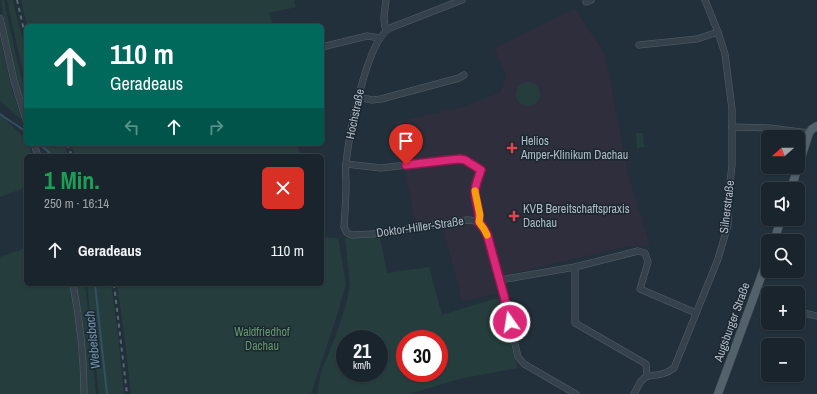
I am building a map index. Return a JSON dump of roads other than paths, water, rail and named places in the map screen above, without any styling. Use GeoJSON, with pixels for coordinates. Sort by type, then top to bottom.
{"type":"FeatureCollection","features":[{"type":"Feature","properties":{"kind":"main road"},"geometry":{"type":"LineString","coordinates":[[805,145],[809,133],[817,126]]}},
{"type":"Feature","properties":{"kind":"main road","name":"Augsburger Straße"},"geometry":{"type":"LineString","coordinates":[[718,394],[761,277]]}},
{"type":"Feature","properties":{"kind":"street"},"geometry":{"type":"LineString","coordinates":[[386,0],[384,16],[386,30],[462,0]]}},
{"type":"Feature","properties":{"kind":"street","name":"Silnerstraße"},"geometry":{"type":"LineString","coordinates":[[647,376],[664,374],[674,368],[718,259],[728,225],[728,201],[732,165],[732,109],[725,54],[705,0]]}},
{"type":"Feature","properties":{"kind":"street"},"geometry":{"type":"LineString","coordinates":[[0,18],[14,81],[24,114]]}},
{"type":"Feature","properties":{"kind":"street","name":"Hochstraße"},"geometry":{"type":"LineString","coordinates":[[347,233],[344,227],[346,164],[358,97],[366,71],[380,38],[386,30]]}},
{"type":"Feature","properties":{"kind":"street"},"geometry":{"type":"LineString","coordinates":[[639,45],[697,39],[718,32]]}},
{"type":"Feature","properties":{"kind":"street"},"geometry":{"type":"LineString","coordinates":[[324,47],[367,36],[380,38]]}},
{"type":"Feature","properties":{"kind":"street"},"geometry":{"type":"LineString","coordinates":[[358,97],[372,100],[381,99],[459,78],[464,75]]}},
{"type":"Feature","properties":{"kind":"street"},"geometry":{"type":"LineString","coordinates":[[732,127],[769,128],[809,133]]}},
{"type":"Feature","properties":{"kind":"street"},"geometry":{"type":"LineString","coordinates":[[346,164],[381,168],[455,159],[465,160],[481,170],[476,183],[475,192],[480,215],[479,222]]}},
{"type":"Feature","properties":{"kind":"street","name":"Doktor-Hiller-Straße"},"geometry":{"type":"LineString","coordinates":[[347,233],[352,235],[372,234],[467,220],[479,222],[487,234],[500,280],[518,357],[524,364],[576,394]]}},
{"type":"Feature","properties":{"kind":"street"},"geometry":{"type":"LineString","coordinates":[[500,280],[575,267],[638,251],[645,253],[648,262],[640,289],[696,313]]}},
{"type":"Feature","properties":{"kind":"street"},"geometry":{"type":"LineString","coordinates":[[575,267],[575,323],[646,364],[647,376],[641,381],[634,394]]}},
{"type":"Feature","properties":{"kind":"street"},"geometry":{"type":"LineString","coordinates":[[73,286],[80,327],[84,368],[84,394]]}},
{"type":"Feature","properties":{"kind":"street"},"geometry":{"type":"LineString","coordinates":[[805,313],[817,316]]}},
{"type":"Feature","properties":{"kind":"waterway","name":"Webelsbach"},"geometry":{"type":"LineString","coordinates":[[0,114],[24,130]]}},
{"type":"Feature","properties":{"kind":"waterway","name":"Webelsbach"},"geometry":{"type":"LineString","coordinates":[[41,146],[50,154]]}},
{"type":"Feature","properties":{"kind":"waterway","name":"Webelsbach"},"geometry":{"type":"LineString","coordinates":[[95,286],[107,394]]}},
{"type":"Feature","properties":{"kind":"railway"},"geometry":{"type":"LineString","coordinates":[[17,0],[24,30]]}},
{"type":"Feature","properties":{"kind":"railway"},"geometry":{"type":"LineString","coordinates":[[68,146],[71,154]]}},
{"type":"Feature","properties":{"kind":"railway"},"geometry":{"type":"LineString","coordinates":[[114,286],[127,394]]}},
{"type":"Feature","properties":{"kind":"place","name":"Helios Amper-Klinikum Dachau"},"geometry":{"type":"Point","coordinates":[512,148]}},
{"type":"Feature","properties":{"kind":"place","name":"KVB Bereitschaftspraxis Dachau"},"geometry":{"type":"Point","coordinates":[514,216]}},
{"type":"Feature","properties":{"kind":"park label","name":"Waldfriedhof Dachau"},"geometry":{"type":"Point","coordinates":[262,339]}}]}
